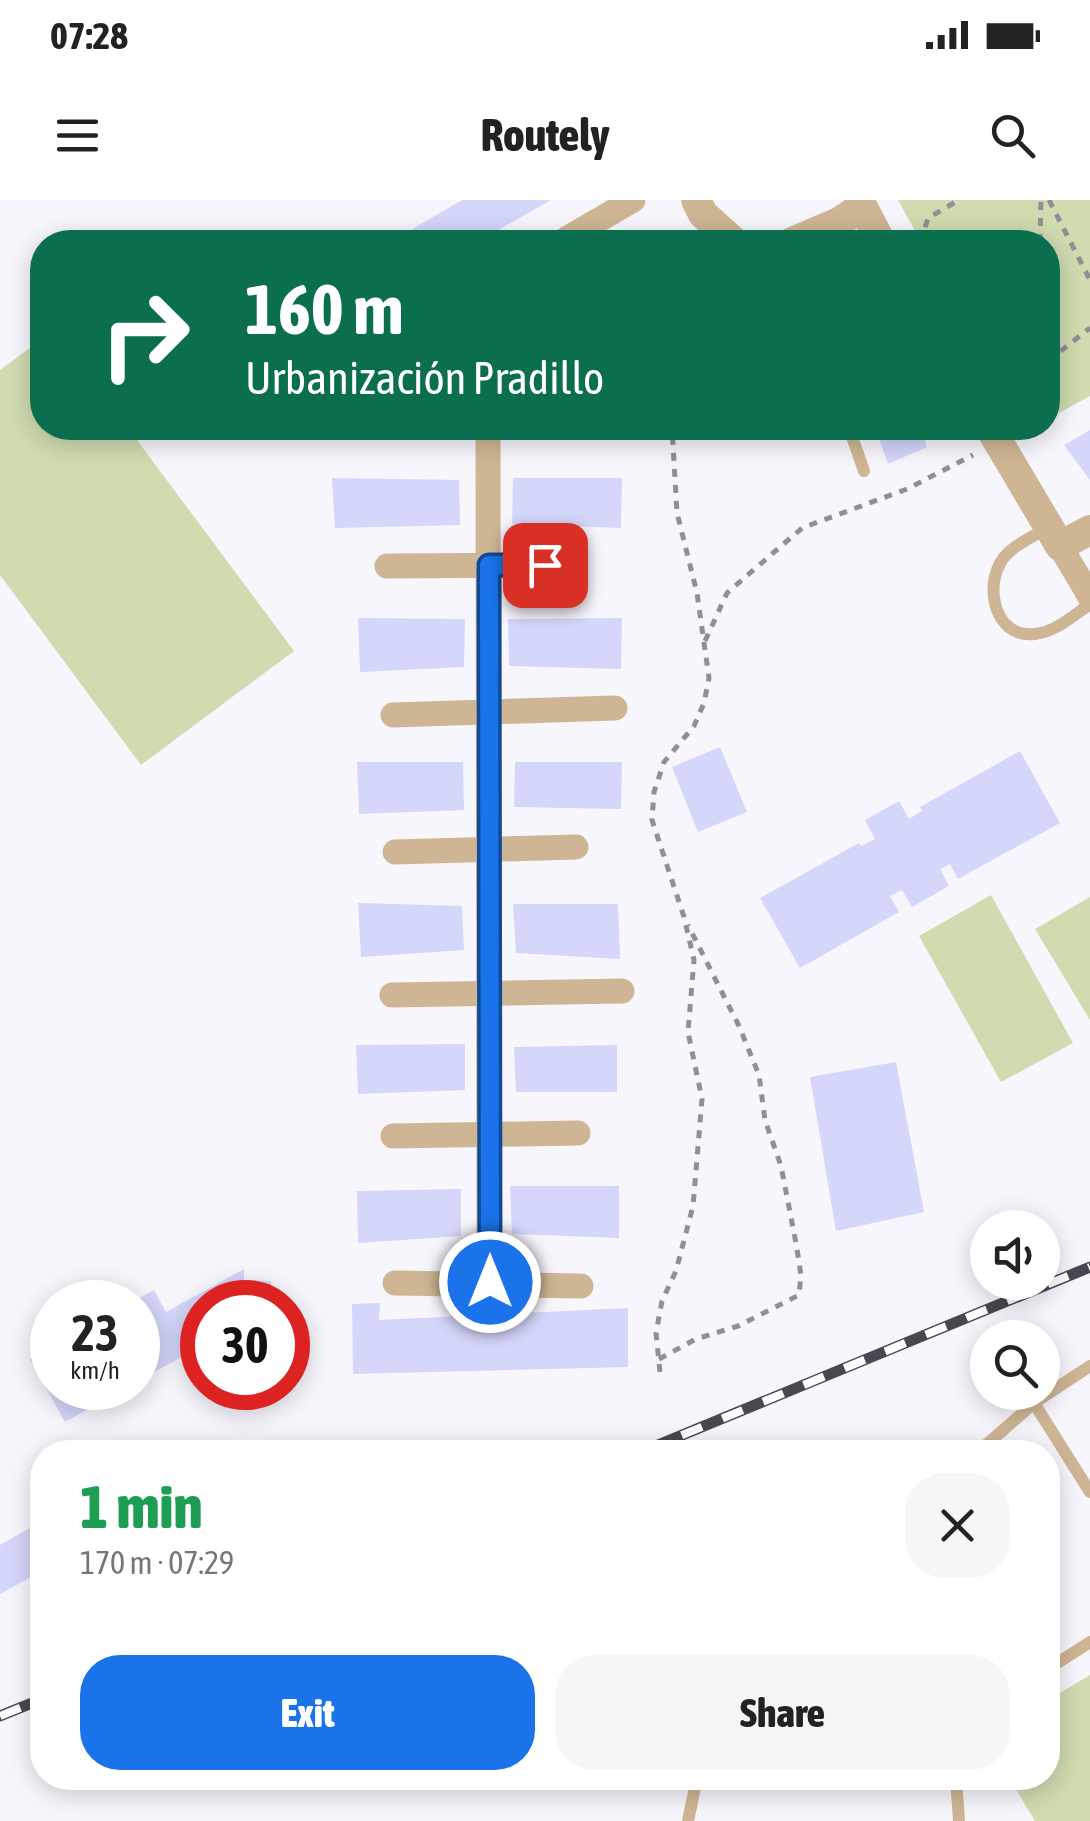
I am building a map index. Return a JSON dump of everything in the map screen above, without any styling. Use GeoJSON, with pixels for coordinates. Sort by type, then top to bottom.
{"type":"FeatureCollection","features":[{"type":"Feature","properties":{"kind":"street"},"geometry":{"type":"LineString","coordinates":[[582,230],[633,200]]}},
{"type":"Feature","properties":{"kind":"street"},"geometry":{"type":"LineString","coordinates":[[696,200],[703,214],[721,230]]}},
{"type":"Feature","properties":{"kind":"street"},"geometry":{"type":"LineString","coordinates":[[820,230],[839,222],[860,203],[875,230]]}},
{"type":"Feature","properties":{"kind":"street"},"geometry":{"type":"LineString","coordinates":[[488,440],[490,1282]]}},
{"type":"Feature","properties":{"kind":"street"},"geometry":{"type":"LineString","coordinates":[[997,440],[1090,600]]}},
{"type":"Feature","properties":{"kind":"street"},"geometry":{"type":"LineString","coordinates":[[1054,537],[1090,530]]}},
{"type":"Feature","properties":{"kind":"street"},"geometry":{"type":"LineString","coordinates":[[386,566],[573,565]]}},
{"type":"Feature","properties":{"kind":"street"},"geometry":{"type":"LineString","coordinates":[[393,715],[616,708]]}},
{"type":"Feature","properties":{"kind":"street"},"geometry":{"type":"LineString","coordinates":[[394,852],[576,848]]}},
{"type":"Feature","properties":{"kind":"street"},"geometry":{"type":"LineString","coordinates":[[392,996],[622,991]]}},
{"type":"Feature","properties":{"kind":"street"},"geometry":{"type":"LineString","coordinates":[[393,1136],[578,1133]]}},
{"type":"Feature","properties":{"kind":"street"},"geometry":{"type":"LineString","coordinates":[[395,1283],[581,1286]]}},
{"type":"Feature","properties":{"kind":"lane"},"geometry":{"type":"LineString","coordinates":[[853,440],[864,471]]}},
{"type":"Feature","properties":{"kind":"lane"},"geometry":{"type":"LineString","coordinates":[[1054,537],[1006,554],[992,582],[993,606],[1008,626],[1029,635],[1049,632],[1090,600]]}},
{"type":"Feature","properties":{"kind":"lane"},"geometry":{"type":"LineString","coordinates":[[1060,1386],[1090,1366]]}},
{"type":"Feature","properties":{"kind":"lane"},"geometry":{"type":"LineString","coordinates":[[992,1440],[1026,1410]]}},
{"type":"Feature","properties":{"kind":"lane"},"geometry":{"type":"LineString","coordinates":[[1038,1410],[1057,1440]]}},
{"type":"Feature","properties":{"kind":"lane"},"geometry":{"type":"LineString","coordinates":[[1060,1444],[1090,1492]]}},
{"type":"Feature","properties":{"kind":"lane"},"geometry":{"type":"LineString","coordinates":[[1060,1661],[1090,1642]]}},
{"type":"Feature","properties":{"kind":"lane"},"geometry":{"type":"LineString","coordinates":[[688,1821],[694,1790]]}},
{"type":"Feature","properties":{"kind":"lane"},"geometry":{"type":"LineString","coordinates":[[957,1790],[960,1821]]}},
{"type":"Feature","properties":{"kind":"path"},"geometry":{"type":"LineString","coordinates":[[925,230],[928,218],[958,200]]}},
{"type":"Feature","properties":{"kind":"path"},"geometry":{"type":"LineString","coordinates":[[1040,230],[1041,200]]}},
{"type":"Feature","properties":{"kind":"path"},"geometry":{"type":"LineString","coordinates":[[1049,200],[1090,280]]}},
{"type":"Feature","properties":{"kind":"path"},"geometry":{"type":"LineString","coordinates":[[1060,351],[1090,328]]}},
{"type":"Feature","properties":{"kind":"path"},"geometry":{"type":"LineString","coordinates":[[660,1372],[656,1333],[662,1301],[676,1272],[693,1206],[702,1098],[688,1032],[694,960],[652,820],[654,792],[664,762],[694,726],[709,678],[688,549],[677,513],[673,440]]}},
{"type":"Feature","properties":{"kind":"path"},"geometry":{"type":"LineString","coordinates":[[704,643],[727,593],[802,528],[907,489],[985,440]]}},
{"type":"Feature","properties":{"kind":"path"},"geometry":{"type":"LineString","coordinates":[[659,1359],[799,1295],[801,1276],[780,1166],[765,1120],[760,1075],[684,918]]}},
{"type":"Feature","properties":{"kind":"green space"},"geometry":{"type":"Polygon","coordinates":[[[898,200],[1090,200],[1090,396],[1060,412],[1060,230],[914,230],[898,200]]]}},
{"type":"Feature","properties":{"kind":"green space"},"geometry":{"type":"Polygon","coordinates":[[[30,348],[30,440],[137,440],[294,651],[141,765],[0,575],[0,370],[30,348]]]}},
{"type":"Feature","properties":{"kind":"green space"},"geometry":{"type":"Polygon","coordinates":[[[991,895],[1073,1043],[1001,1082],[919,936],[991,895]]]}},
{"type":"Feature","properties":{"kind":"green space"},"geometry":{"type":"Polygon","coordinates":[[[1090,897],[1090,1020],[1035,929],[1090,897]]]}},
{"type":"Feature","properties":{"kind":"green space"},"geometry":{"type":"Polygon","coordinates":[[[1090,1675],[1090,1821],[1035,1821],[1016,1790],[1060,1790],[1060,1693],[1090,1675]]]}},
{"type":"Feature","properties":{"kind":"building"},"geometry":{"type":"Polygon","coordinates":[[[462,200],[551,200],[498,230],[411,230],[462,200]]]}},
{"type":"Feature","properties":{"kind":"building"},"geometry":{"type":"Polygon","coordinates":[[[1090,430],[1090,480],[1064,445],[1090,430]]]}},
{"type":"Feature","properties":{"kind":"building"},"geometry":{"type":"Polygon","coordinates":[[[879,440],[924,440],[927,447],[888,464],[879,440]]]}},
{"type":"Feature","properties":{"kind":"building"},"geometry":{"type":"Polygon","coordinates":[[[332,478],[459,480],[460,525],[335,528],[332,478]]]}},
{"type":"Feature","properties":{"kind":"building"},"geometry":{"type":"Polygon","coordinates":[[[513,478],[622,478],[621,528],[512,524],[513,478]]]}},
{"type":"Feature","properties":{"kind":"building"},"geometry":{"type":"Polygon","coordinates":[[[358,618],[465,619],[464,667],[360,672],[358,618]]]}},
{"type":"Feature","properties":{"kind":"building"},"geometry":{"type":"Polygon","coordinates":[[[622,618],[621,669],[509,666],[508,619],[622,618]]]}},
{"type":"Feature","properties":{"kind":"building"},"geometry":{"type":"Polygon","coordinates":[[[720,747],[747,812],[698,832],[672,767],[720,747]]]}},
{"type":"Feature","properties":{"kind":"building"},"geometry":{"type":"Polygon","coordinates":[[[1020,751],[1060,823],[958,879],[950,864],[940,869],[949,886],[912,907],[902,890],[890,896],[899,912],[800,968],[760,898],[859,843],[861,846],[875,839],[865,820],[899,801],[909,819],[922,811],[920,807],[1020,751]]]}},
{"type":"Feature","properties":{"kind":"building"},"geometry":{"type":"Polygon","coordinates":[[[357,762],[463,762],[464,810],[359,814],[357,762]]]}},
{"type":"Feature","properties":{"kind":"building"},"geometry":{"type":"Polygon","coordinates":[[[515,762],[622,762],[621,809],[514,807],[515,762]]]}},
{"type":"Feature","properties":{"kind":"building"},"geometry":{"type":"Polygon","coordinates":[[[358,903],[462,906],[464,950],[361,957],[358,903]]]}},
{"type":"Feature","properties":{"kind":"building"},"geometry":{"type":"Polygon","coordinates":[[[513,904],[618,904],[620,959],[516,953],[513,904]]]}},
{"type":"Feature","properties":{"kind":"building"},"geometry":{"type":"Polygon","coordinates":[[[465,1044],[465,1090],[358,1094],[356,1045],[465,1044]]]}},
{"type":"Feature","properties":{"kind":"building"},"geometry":{"type":"Polygon","coordinates":[[[617,1045],[617,1092],[516,1092],[514,1047],[617,1045]]]}},
{"type":"Feature","properties":{"kind":"building"},"geometry":{"type":"Polygon","coordinates":[[[896,1062],[924,1212],[836,1231],[810,1077],[896,1062]]]}},
{"type":"Feature","properties":{"kind":"building"},"geometry":{"type":"Polygon","coordinates":[[[510,1186],[619,1186],[619,1238],[512,1234],[510,1186]]]}},
{"type":"Feature","properties":{"kind":"building"},"geometry":{"type":"Polygon","coordinates":[[[461,1189],[461,1236],[358,1243],[357,1191],[461,1189]]]}},
{"type":"Feature","properties":{"kind":"building"},"geometry":{"type":"Polygon","coordinates":[[[244,1269],[244,1280],[224,1280],[244,1269]]]}},
{"type":"Feature","properties":{"kind":"building"},"geometry":{"type":"Polygon","coordinates":[[[160,1301],[166,1312],[180,1304],[180,1358],[160,1369],[160,1301]]]}},
{"type":"Feature","properties":{"kind":"building"},"geometry":{"type":"Polygon","coordinates":[[[380,1303],[379,1320],[628,1308],[628,1367],[353,1374],[352,1304],[380,1303]]]}},
{"type":"Feature","properties":{"kind":"building"},"geometry":{"type":"Polygon","coordinates":[[[58,1410],[87,1410],[65,1422],[58,1410]]]}},
{"type":"Feature","properties":{"kind":"building"},"geometry":{"type":"Polygon","coordinates":[[[30,1528],[30,1578],[0,1594],[0,1545],[30,1528]]]}},
{"type":"Feature","properties":{"kind":"railway"},"geometry":{"type":"LineString","coordinates":[[670,1440],[1090,1267]]}},
{"type":"Feature","properties":{"kind":"railway"},"geometry":{"type":"LineString","coordinates":[[0,1716],[30,1704]]}},
{"type":"Feature","properties":{"kind":"route"},"geometry":{"type":"LineString","coordinates":[[490,1282],[489,565],[545,565]]}}]}
